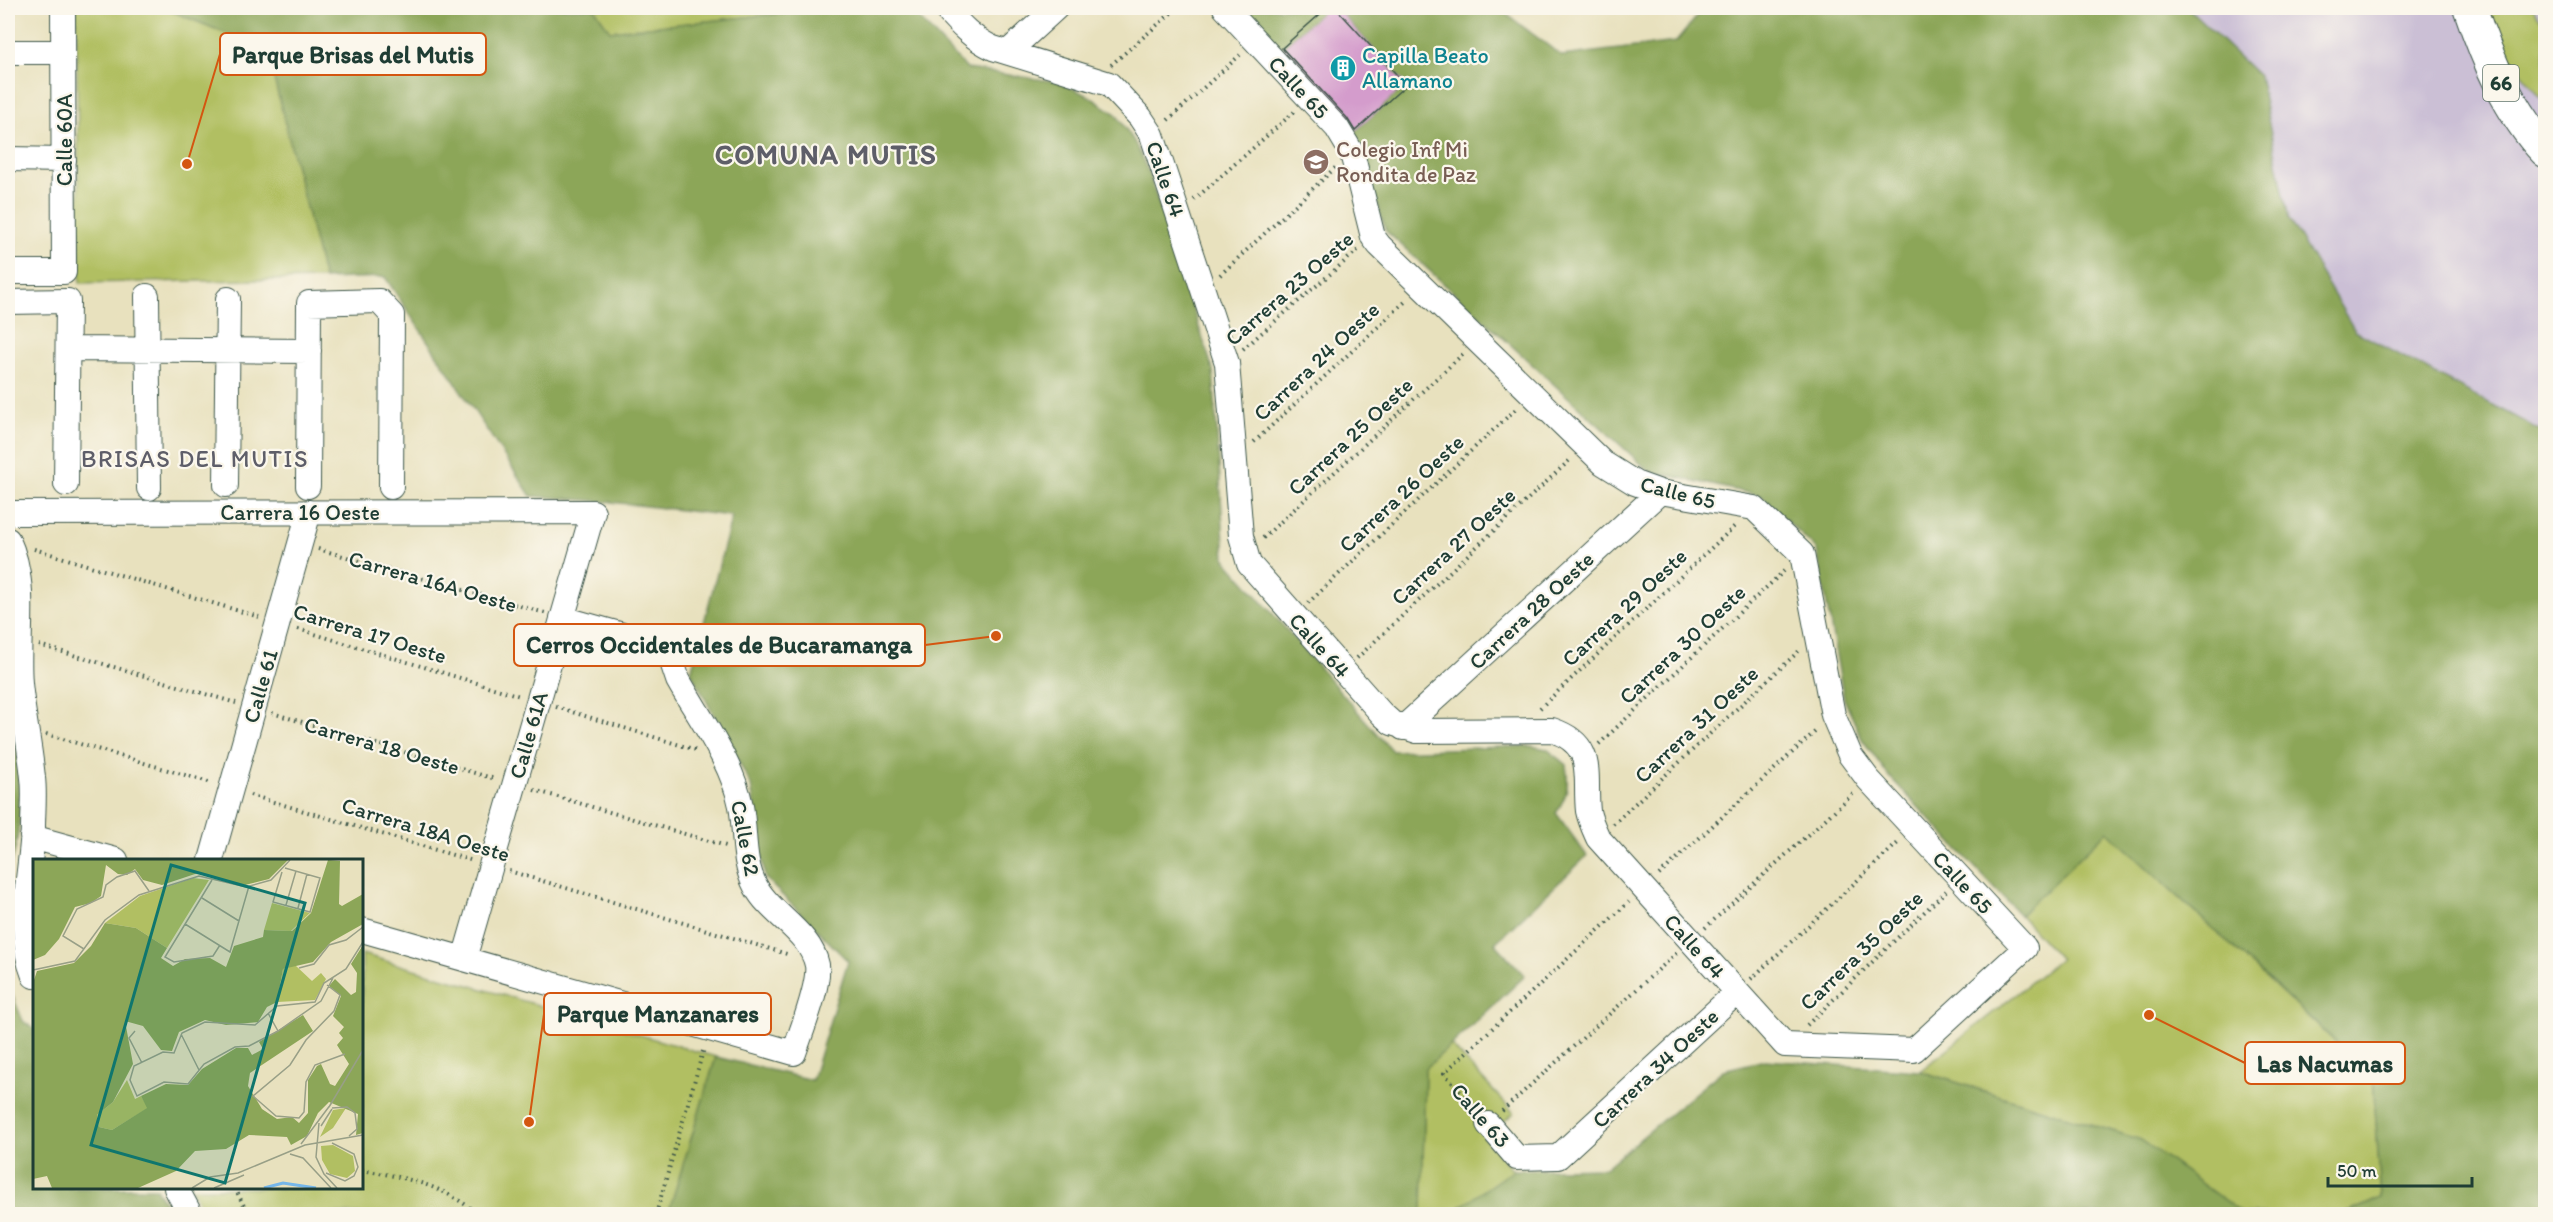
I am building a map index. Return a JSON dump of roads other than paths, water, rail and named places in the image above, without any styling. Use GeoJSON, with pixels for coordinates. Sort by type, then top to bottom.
{"type":"FeatureCollection","features":[{"type":"Feature","properties":{"kind":"highway","name":"66"},"geometry":{"type":"LineString","coordinates":[[2470,8],[2493,66],[2514,108],[2546,151]]}},
{"type":"Feature","properties":{"kind":"highway"},"geometry":{"type":"LineString","coordinates":[[2493,66],[2514,80],[2546,123]]}},
{"type":"Feature","properties":{"kind":"street","name":"Calle 60A"},"geometry":{"type":"LineString","coordinates":[[8,272],[64,272],[63,8]]}},
{"type":"Feature","properties":{"kind":"street","name":"Calle 64"},"geometry":{"type":"LineString","coordinates":[[945,8],[976,39],[1008,52],[1109,84],[1140,117],[1152,135],[1227,363],[1240,536],[1249,564],[1392,723],[1403,728],[1433,731],[1552,730],[1564,734],[1575,742],[1584,758],[1589,780],[1589,814],[1598,838],[1785,1045]]}},
{"type":"Feature","properties":{"kind":"street"},"geometry":{"type":"LineString","coordinates":[[1008,52],[1056,8]]}},
{"type":"Feature","properties":{"kind":"street","name":"Calle 65"},"geometry":{"type":"LineString","coordinates":[[1225,8],[1337,128],[1352,153],[1373,237],[1387,255],[1585,446],[1614,472],[1659,492],[1754,508],[1802,554],[1833,715],[1850,755],[1868,779],[2025,948],[1914,1050],[1785,1045]]}},
{"type":"Feature","properties":{"kind":"street"},"geometry":{"type":"LineString","coordinates":[[8,52],[63,52]]}},
{"type":"Feature","properties":{"kind":"street"},"geometry":{"type":"LineString","coordinates":[[8,159],[64,160]]}},
{"type":"Feature","properties":{"kind":"street"},"geometry":{"type":"LineString","coordinates":[[147,296],[148,488]]}},
{"type":"Feature","properties":{"kind":"street"},"geometry":{"type":"LineString","coordinates":[[226,485],[228,299]]}},
{"type":"Feature","properties":{"kind":"street"},"geometry":{"type":"LineString","coordinates":[[8,302],[68,301],[66,484]]}},
{"type":"Feature","properties":{"kind":"street"},"geometry":{"type":"LineString","coordinates":[[308,486],[309,303],[379,301],[392,315],[391,487]]}},
{"type":"Feature","properties":{"kind":"street"},"geometry":{"type":"LineString","coordinates":[[68,349],[309,351]]}},
{"type":"Feature","properties":{"kind":"street","name":"Carrera 28 Oeste"},"geometry":{"type":"LineString","coordinates":[[1403,728],[1659,492]]}},
{"type":"Feature","properties":{"kind":"street","name":"Calle 61"},"geometry":{"type":"LineString","coordinates":[[212,859],[309,512]]}},
{"type":"Feature","properties":{"kind":"street","name":"Carrera 16 Oeste"},"geometry":{"type":"LineString","coordinates":[[8,513],[593,512]]}},
{"type":"Feature","properties":{"kind":"street","name":"Calle 61A"},"geometry":{"type":"LineString","coordinates":[[464,959],[593,512]]}},
{"type":"Feature","properties":{"kind":"street"},"geometry":{"type":"LineString","coordinates":[[8,540],[20,573],[18,639],[20,685],[33,779],[32,837],[25,921],[26,947],[33,972]]}},
{"type":"Feature","properties":{"kind":"street","name":"Calle 62"},"geometry":{"type":"LineString","coordinates":[[464,959],[794,1053],[818,976],[816,962],[804,942],[756,888],[745,852],[741,806],[733,780],[678,680],[670,648],[562,618]]}},
{"type":"Feature","properties":{"kind":"street"},"geometry":{"type":"LineString","coordinates":[[32,837],[109,859]]}},
{"type":"Feature","properties":{"kind":"street"},"geometry":{"type":"LineString","coordinates":[[363,930],[464,959]]}},
{"type":"Feature","properties":{"kind":"street","name":"Carrera 34 Oeste"},"geometry":{"type":"LineString","coordinates":[[1517,1158],[1558,1157],[1737,992]]}},
{"type":"Feature","properties":{"kind":"street","name":"Calle 63"},"geometry":{"type":"LineString","coordinates":[[1488,1124],[1517,1158]]}},
{"type":"Feature","properties":{"kind":"street"},"geometry":{"type":"LineString","coordinates":[[177,1189],[190,1215]]}},
{"type":"Feature","properties":{"kind":"place","name":"Capilla Beato Allamano"},"geometry":{"type":"Point","coordinates":[1343,68]}},
{"type":"Feature","properties":{"kind":"place","name":"Colegio Inf Mi Rondita de Paz"},"geometry":{"type":"Point","coordinates":[1316,162]}},
{"type":"Feature","properties":{"kind":"place","name":"Parque Brisas del Mutis"},"geometry":{"type":"Point","coordinates":[187,164]}},
{"type":"Feature","properties":{"kind":"place","name":"Cerros Occidentales de Bucaramanga"},"geometry":{"type":"Point","coordinates":[996,636]}},
{"type":"Feature","properties":{"kind":"place","name":"Las Nacumas"},"geometry":{"type":"Point","coordinates":[2149,1015]}},
{"type":"Feature","properties":{"kind":"place","name":"Parque Manzanares"},"geometry":{"type":"Point","coordinates":[529,1122]}},
{"type":"Feature","properties":{"kind":"district","name":"COMUNA MUTIS"},"geometry":{"type":"Point","coordinates":[826,154]}},
{"type":"Feature","properties":{"kind":"district","name":"BRISAS DEL MUTIS"},"geometry":{"type":"Point","coordinates":[195,459]}}]}
